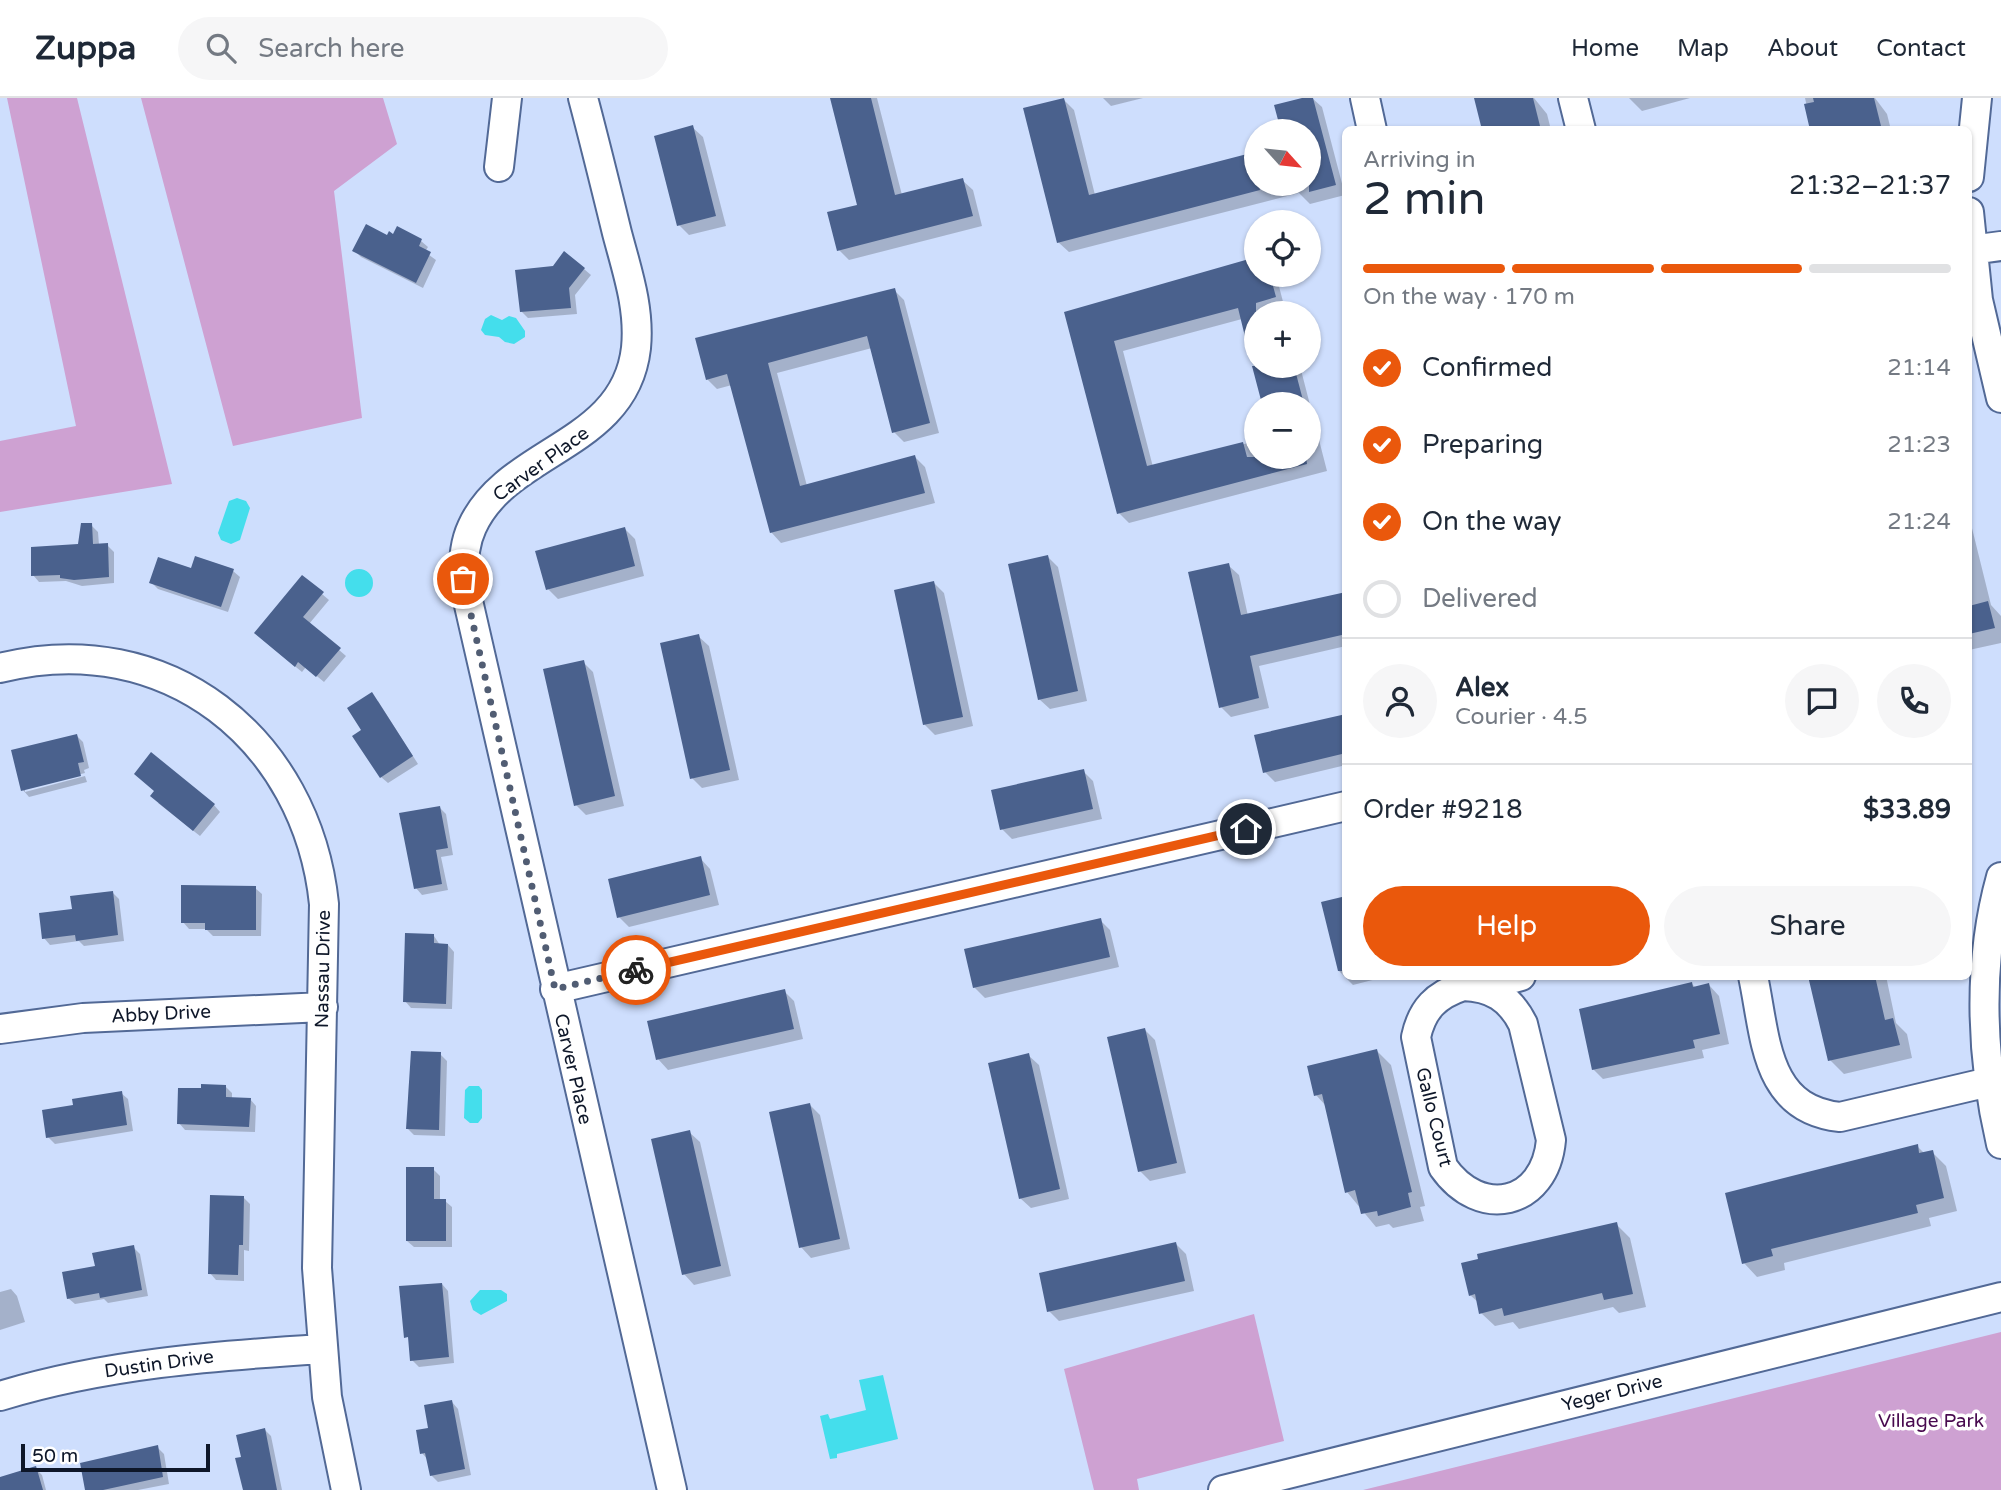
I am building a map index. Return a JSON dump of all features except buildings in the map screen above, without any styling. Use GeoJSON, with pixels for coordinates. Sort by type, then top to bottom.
{"type":"FeatureCollection","features":[{"type":"Feature","properties":{"kind":"street"},"geometry":{"type":"LineString","coordinates":[[499,167],[508,98]]}},
{"type":"Feature","properties":{"kind":"street","name":"Carver Place"},"geometry":{"type":"LineString","coordinates":[[583,98],[635,304],[635,351],[620,393],[595,425],[503,487],[487,503],[472,527],[464,551],[463,579],[672,1490]]}},
{"type":"Feature","properties":{"kind":"street"},"geometry":{"type":"LineString","coordinates":[[1365,98],[1371,126]]}},
{"type":"Feature","properties":{"kind":"street"},"geometry":{"type":"LineString","coordinates":[[1573,98],[1580,126]]}},
{"type":"Feature","properties":{"kind":"street"},"geometry":{"type":"LineString","coordinates":[[1972,143],[1976,98]]}},
{"type":"Feature","properties":{"kind":"street"},"geometry":{"type":"LineString","coordinates":[[1972,254],[2001,246]]}},
{"type":"Feature","properties":{"kind":"street"},"geometry":{"type":"LineString","coordinates":[[1972,266],[2001,398]]}},
{"type":"Feature","properties":{"kind":"street","name":"Nassau Drive"},"geometry":{"type":"LineString","coordinates":[[0,668],[53,659],[93,660],[138,669],[176,683],[211,703],[243,728],[270,758],[293,792],[311,833],[321,873],[324,904],[317,1261],[321,1349],[334,1438],[346,1490]]}},
{"type":"Feature","properties":{"kind":"street"},"geometry":{"type":"LineString","coordinates":[[555,989],[1342,807]]}},
{"type":"Feature","properties":{"kind":"street"},"geometry":{"type":"LineString","coordinates":[[2001,877],[1987,953],[1984,1021],[1989,1082],[2001,1144]]}},
{"type":"Feature","properties":{"kind":"street","name":"Gallo Court"},"geometry":{"type":"LineString","coordinates":[[1482,987],[1501,995],[1515,1008],[1523,1024],[1551,1140],[1549,1159],[1540,1177],[1526,1191],[1510,1198],[1491,1200],[1472,1196],[1455,1184],[1443,1167],[1416,1037],[1420,1020],[1430,1003],[1454,989],[1482,987],[1507,980]]}},
{"type":"Feature","properties":{"kind":"street"},"geometry":{"type":"LineString","coordinates":[[1754,980],[1774,1071],[1783,1090],[1799,1105],[1819,1115],[1840,1117],[1989,1082]]}},
{"type":"Feature","properties":{"kind":"street","name":"Abby Drive"},"geometry":{"type":"LineString","coordinates":[[0,1029],[83,1018],[323,1007]]}},
{"type":"Feature","properties":{"kind":"street","name":"Yeger Drive"},"geometry":{"type":"LineString","coordinates":[[1223,1490],[2001,1297]]}},
{"type":"Feature","properties":{"kind":"street","name":"Dustin Drive"},"geometry":{"type":"LineString","coordinates":[[0,1396],[104,1371],[200,1357],[321,1349]]}},
{"type":"Feature","properties":{"kind":"green space"},"geometry":{"type":"Polygon","coordinates":[[[7,98],[77,98],[172,484],[0,512],[0,441],[76,426],[7,98]]]}},
{"type":"Feature","properties":{"kind":"green space"},"geometry":{"type":"Polygon","coordinates":[[[141,98],[383,98],[397,144],[334,191],[362,418],[233,446],[141,98]]]}},
{"type":"Feature","properties":{"kind":"green space"},"geometry":{"type":"Polygon","coordinates":[[[1254,1314],[1284,1441],[1137,1479],[1139,1490],[1094,1490],[1064,1369],[1254,1314]]]}},
{"type":"Feature","properties":{"kind":"green space","name":"Village Park"},"geometry":{"type":"Polygon","coordinates":[[[2001,1332],[2001,1490],[1363,1490],[2001,1332]]]}},
{"type":"Feature","properties":{"kind":"shaded area"},"geometry":{"type":"Polygon","coordinates":[[[491,315],[502,320],[509,316],[516,318],[525,331],[525,337],[514,344],[499,337],[485,335],[481,330],[485,319],[491,315]]]}},
{"type":"Feature","properties":{"kind":"shaded area"},"geometry":{"type":"Polygon","coordinates":[[[237,498],[246,501],[250,508],[240,540],[231,544],[221,540],[218,533],[229,501],[237,498]]]}},
{"type":"Feature","properties":{"kind":"shaded area"},"geometry":{"type":"Polygon","coordinates":[[[359,569],[369,573],[373,583],[369,593],[359,597],[349,593],[345,583],[349,573],[359,569]]]}},
{"type":"Feature","properties":{"kind":"shaded area"},"geometry":{"type":"Polygon","coordinates":[[[469,1086],[479,1086],[482,1090],[482,1118],[478,1123],[470,1123],[464,1118],[465,1090],[469,1086]]]}},
{"type":"Feature","properties":{"kind":"shaded area"},"geometry":{"type":"Polygon","coordinates":[[[480,1290],[501,1290],[507,1294],[507,1301],[481,1315],[473,1310],[470,1301],[480,1290]]]}},
{"type":"Feature","properties":{"kind":"shaded area"},"geometry":{"type":"Polygon","coordinates":[[[883,1375],[898,1439],[837,1454],[837,1458],[830,1459],[820,1416],[828,1414],[830,1419],[866,1410],[859,1380],[883,1375]]]}},
{"type":"Feature","properties":{"kind":"way so far"},"geometry":{"type":"LineString","coordinates":[[463,579],[555,989],[636,970]]}},
{"type":"Feature","properties":{"kind":"route"},"geometry":{"type":"LineString","coordinates":[[636,970],[1246,829]]}}]}
